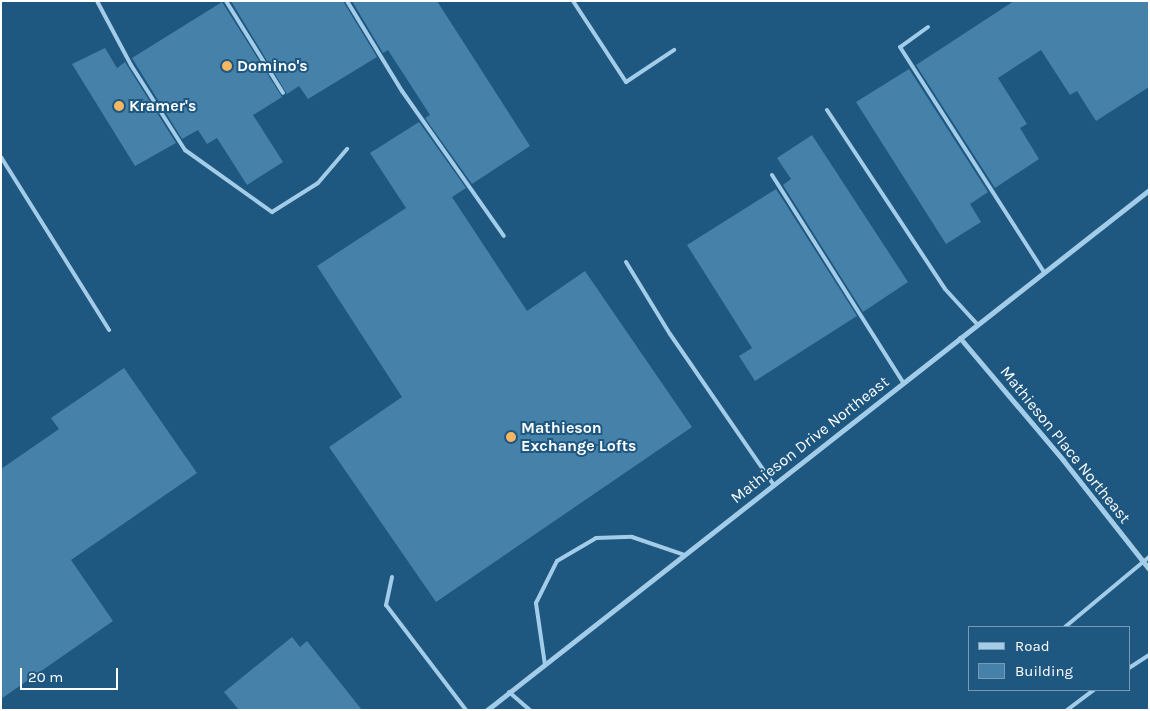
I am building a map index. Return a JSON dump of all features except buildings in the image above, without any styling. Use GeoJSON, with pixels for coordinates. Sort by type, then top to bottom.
{"type":"FeatureCollection","features":[{"type":"Feature","properties":{"kind":"street","name":"Mathieson Drive Northeast"},"geometry":{"type":"LineString","coordinates":[[487,710],[1149,190]]}},
{"type":"Feature","properties":{"kind":"street","name":"Mathieson Place Northeast"},"geometry":{"type":"LineString","coordinates":[[960,338],[1063,460],[1149,569]]}},
{"type":"Feature","properties":{"kind":"lane"},"geometry":{"type":"LineString","coordinates":[[97,1],[131,65],[185,150],[272,212],[318,183],[347,149]]}},
{"type":"Feature","properties":{"kind":"lane"},"geometry":{"type":"LineString","coordinates":[[226,1],[283,93]]}},
{"type":"Feature","properties":{"kind":"lane"},"geometry":{"type":"LineString","coordinates":[[347,1],[402,91],[504,236]]}},
{"type":"Feature","properties":{"kind":"lane"},"geometry":{"type":"LineString","coordinates":[[573,1],[626,82],[674,50]]}},
{"type":"Feature","properties":{"kind":"lane"},"geometry":{"type":"LineString","coordinates":[[928,27],[900,46],[1044,272]]}},
{"type":"Feature","properties":{"kind":"lane"},"geometry":{"type":"LineString","coordinates":[[827,110],[944,289],[977,324]]}},
{"type":"Feature","properties":{"kind":"lane"},"geometry":{"type":"LineString","coordinates":[[1,158],[109,330]]}},
{"type":"Feature","properties":{"kind":"lane"},"geometry":{"type":"LineString","coordinates":[[772,175],[903,382]]}},
{"type":"Feature","properties":{"kind":"lane"},"geometry":{"type":"LineString","coordinates":[[626,262],[670,334],[773,484]]}},
{"type":"Feature","properties":{"kind":"lane"},"geometry":{"type":"LineString","coordinates":[[545,665],[536,603],[556,562],[596,538],[632,536],[684,555]]}},
{"type":"Feature","properties":{"kind":"lane"},"geometry":{"type":"LineString","coordinates":[[1066,626],[1149,557]]}},
{"type":"Feature","properties":{"kind":"lane"},"geometry":{"type":"LineString","coordinates":[[392,577],[386,604],[466,710]]}},
{"type":"Feature","properties":{"kind":"lane"},"geometry":{"type":"LineString","coordinates":[[1130,667],[1149,655]]}},
{"type":"Feature","properties":{"kind":"lane"},"geometry":{"type":"LineString","coordinates":[[1067,710],[1093,691]]}},
{"type":"Feature","properties":{"kind":"lane"},"geometry":{"type":"LineString","coordinates":[[509,692],[530,710]]}},
{"type":"Feature","properties":{"kind":"place","name":"Domino's"},"geometry":{"type":"Point","coordinates":[227,66]}},
{"type":"Feature","properties":{"kind":"place","name":"Kramer's"},"geometry":{"type":"Point","coordinates":[119,106]}},
{"type":"Feature","properties":{"kind":"place","name":"Mathieson Exchange Lofts"},"geometry":{"type":"Point","coordinates":[511,437]}}]}
